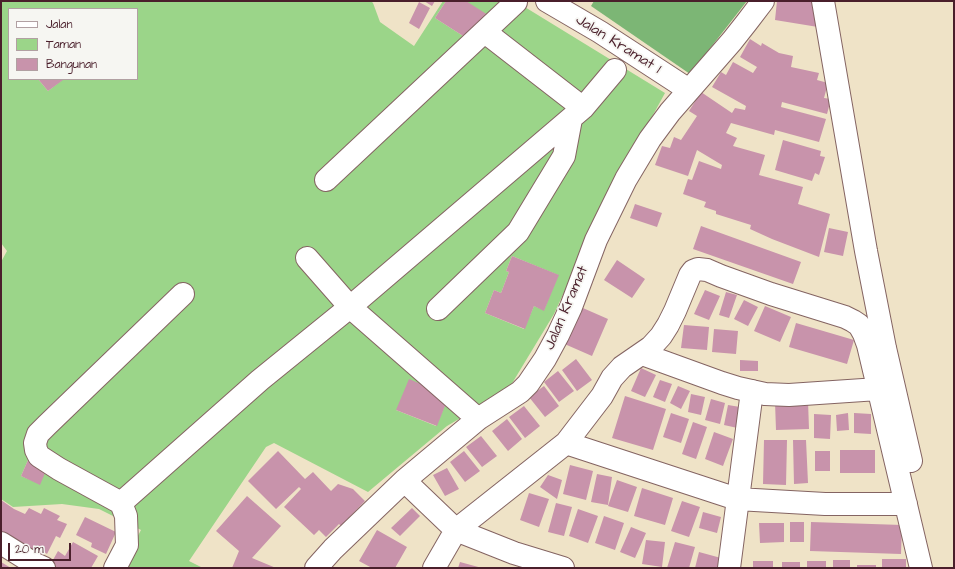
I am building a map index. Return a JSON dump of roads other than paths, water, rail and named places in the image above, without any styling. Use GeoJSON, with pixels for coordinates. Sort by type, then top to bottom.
{"type":"FeatureCollection","features":[{"type":"Feature","properties":{"kind":"street","name":"Jalan Kramat 1"},"geometry":{"type":"LineString","coordinates":[[547,1],[600,32],[689,90]]}},
{"type":"Feature","properties":{"kind":"street","name":"Jalan Kramat"},"geometry":{"type":"LineString","coordinates":[[316,568],[333,549],[406,480],[478,419],[520,392],[528,384],[535,375],[558,335],[571,307],[596,240],[626,179],[660,124],[732,41],[763,1]]}},
{"type":"Feature","properties":{"kind":"street"},"geometry":{"type":"LineString","coordinates":[[823,1],[866,251],[885,348],[936,568]]}},
{"type":"Feature","properties":{"kind":"street"},"geometry":{"type":"LineString","coordinates":[[326,180],[516,2]]}},
{"type":"Feature","properties":{"kind":"street"},"geometry":{"type":"LineString","coordinates":[[485,32],[577,113]]}},
{"type":"Feature","properties":{"kind":"street"},"geometry":{"type":"LineString","coordinates":[[121,504],[260,380],[350,307],[577,113],[615,70]]}},
{"type":"Feature","properties":{"kind":"street"},"geometry":{"type":"LineString","coordinates":[[438,309],[518,232],[564,156],[577,113]]}},
{"type":"Feature","properties":{"kind":"street"},"geometry":{"type":"LineString","coordinates":[[307,258],[350,307],[478,419]]}},
{"type":"Feature","properties":{"kind":"street"},"geometry":{"type":"LineString","coordinates":[[434,568],[456,530],[566,443],[602,396],[612,378],[622,367],[651,347],[661,336],[675,311],[690,275],[698,268],[772,294],[845,317],[859,325],[866,340],[921,568]]}},
{"type":"Feature","properties":{"kind":"street"},"geometry":{"type":"LineString","coordinates":[[115,568],[127,545],[126,516],[121,504],[39,456],[36,450],[35,442],[38,434],[183,294]]}},
{"type":"Feature","properties":{"kind":"street"},"geometry":{"type":"LineString","coordinates":[[642,354],[722,383],[765,394],[789,395],[878,389]]}},
{"type":"Feature","properties":{"kind":"street"},"geometry":{"type":"LineString","coordinates":[[728,568],[752,391]]}},
{"type":"Feature","properties":{"kind":"street"},"geometry":{"type":"LineString","coordinates":[[566,443],[737,499],[825,504],[906,504]]}},
{"type":"Feature","properties":{"kind":"street"},"geometry":{"type":"LineString","coordinates":[[406,480],[410,486],[456,530],[514,553],[563,568]]}},
{"type":"Feature","properties":{"kind":"street"},"geometry":{"type":"LineString","coordinates":[[1,543],[44,568]]}}]}
